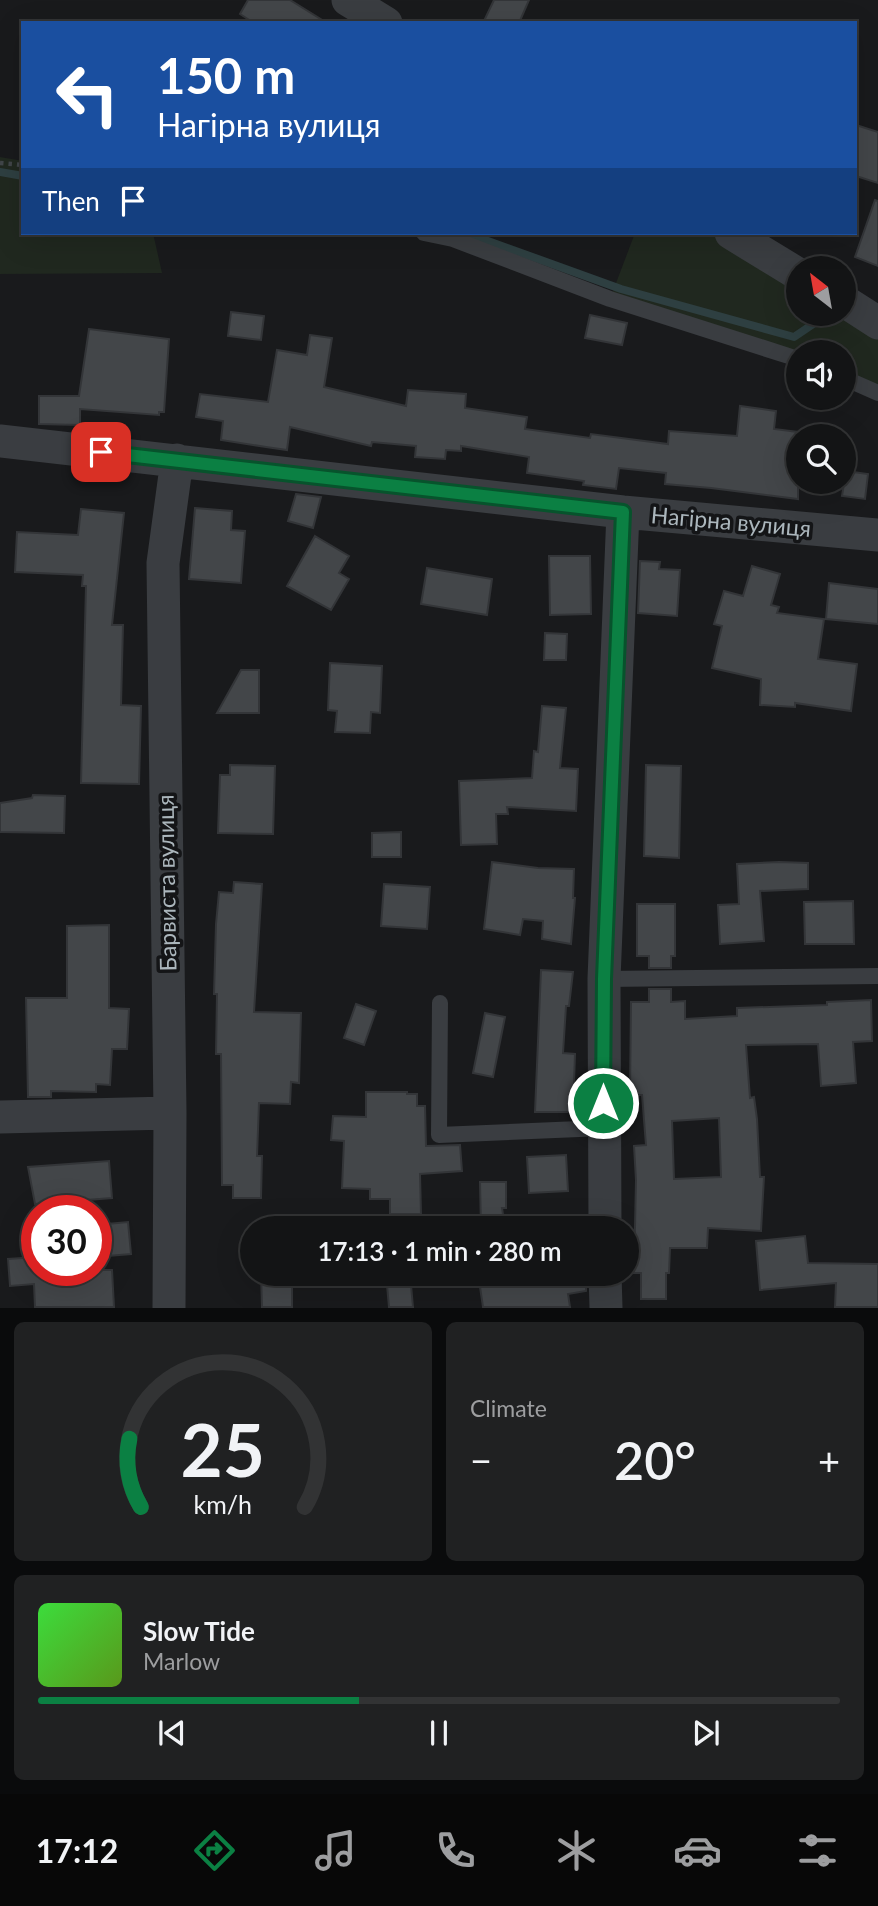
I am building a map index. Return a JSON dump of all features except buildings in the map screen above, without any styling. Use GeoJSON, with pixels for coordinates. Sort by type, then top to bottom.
{"type":"FeatureCollection","features":[{"type":"Feature","properties":{"kind":"street"},"geometry":{"type":"LineString","coordinates":[[348,0],[383,21]]}},
{"type":"Feature","properties":{"kind":"street"},"geometry":{"type":"LineString","coordinates":[[734,235],[786,267]]}},
{"type":"Feature","properties":{"kind":"street"},"geometry":{"type":"LineString","coordinates":[[856,309],[878,323]]}},
{"type":"Feature","properties":{"kind":"street","name":"Нагірна вулиця"},"geometry":{"type":"LineString","coordinates":[[0,441],[623,512],[878,535]]}},
{"type":"Feature","properties":{"kind":"street","name":"Барвиста вулиця"},"geometry":{"type":"LineString","coordinates":[[169,1307],[170,1113],[163,563],[177,460]]}},
{"type":"Feature","properties":{"kind":"street"},"geometry":{"type":"LineString","coordinates":[[604,1216],[604,979],[623,512]]}},
{"type":"Feature","properties":{"kind":"street"},"geometry":{"type":"LineString","coordinates":[[0,1117],[170,1113]]}},
{"type":"Feature","properties":{"kind":"street"},"geometry":{"type":"LineString","coordinates":[[605,1286],[606,1307]]}},
{"type":"Feature","properties":{"kind":"lane"},"geometry":{"type":"LineString","coordinates":[[434,235],[453,239],[610,299],[786,355]]}},
{"type":"Feature","properties":{"kind":"lane"},"geometry":{"type":"LineString","coordinates":[[856,383],[878,393]]}},
{"type":"Feature","properties":{"kind":"lane"},"geometry":{"type":"LineString","coordinates":[[604,979],[878,976]]}},
{"type":"Feature","properties":{"kind":"lane"},"geometry":{"type":"LineString","coordinates":[[440,1003],[439,1135],[603,1128]]}},
{"type":"Feature","properties":{"kind":"path"},"geometry":{"type":"LineString","coordinates":[[0,163],[21,165]]}},
{"type":"Feature","properties":{"kind":"shaded area"},"geometry":{"type":"Polygon","coordinates":[[[0,157],[21,161],[21,235],[153,235],[162,273],[0,274],[0,157]]]}},
{"type":"Feature","properties":{"kind":"shaded area"},"geometry":{"type":"Polygon","coordinates":[[[634,235],[734,235],[786,267],[786,326],[856,326],[856,317],[878,323],[878,393],[856,383],[856,340],[786,340],[786,349],[610,299],[634,235]]]}},
{"type":"Feature","properties":{"kind":"waterway"},"geometry":{"type":"LineString","coordinates":[[0,172],[21,176]]}},
{"type":"Feature","properties":{"kind":"waterway"},"geometry":{"type":"LineString","coordinates":[[472,235],[621,289],[794,337],[810,326]]}},
{"type":"Feature","properties":{"kind":"route"},"geometry":{"type":"LineString","coordinates":[[101,452],[623,512],[604,979],[603,1103]]}}]}
